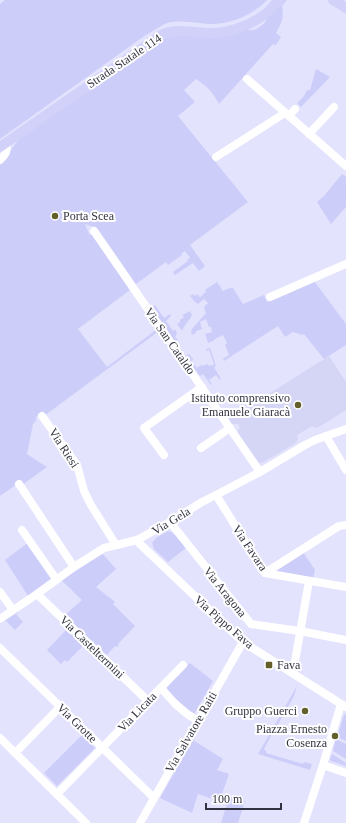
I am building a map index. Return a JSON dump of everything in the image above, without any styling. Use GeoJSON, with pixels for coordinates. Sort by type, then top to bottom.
{"type":"FeatureCollection","features":[{"type":"Feature","properties":{"kind":"main road","name":"Strada Statale 114"},"geometry":{"type":"LineString","coordinates":[[2,144],[144,40],[159,31],[165,28],[177,26],[210,29],[229,26],[254,16],[268,7],[274,0]]}},
{"type":"Feature","properties":{"kind":"main road","name":"Strada Statale 114"},"geometry":{"type":"LineString","coordinates":[[2,144],[160,35],[167,32],[181,30],[217,33],[240,28],[264,16],[279,0]]}},
{"type":"Feature","properties":{"kind":"main road"},"geometry":{"type":"LineString","coordinates":[[333,0],[346,8]]}},
{"type":"Feature","properties":{"kind":"main road"},"geometry":{"type":"LineString","coordinates":[[342,0],[346,2]]}},
{"type":"Feature","properties":{"kind":"street"},"geometry":{"type":"LineString","coordinates":[[247,79],[346,166]]}},
{"type":"Feature","properties":{"kind":"street"},"geometry":{"type":"LineString","coordinates":[[309,134],[334,107]]}},
{"type":"Feature","properties":{"kind":"street"},"geometry":{"type":"LineString","coordinates":[[216,157],[295,109]]}},
{"type":"Feature","properties":{"kind":"street"},"geometry":{"type":"LineString","coordinates":[[0,160],[7,151],[7,148],[2,144]]}},
{"type":"Feature","properties":{"kind":"street","name":"Via San Cataldo"},"geometry":{"type":"LineString","coordinates":[[94,231],[260,472]]}},
{"type":"Feature","properties":{"kind":"street"},"geometry":{"type":"LineString","coordinates":[[270,297],[346,264]]}},
{"type":"Feature","properties":{"kind":"street"},"geometry":{"type":"LineString","coordinates":[[164,455],[144,428],[202,387]]}},
{"type":"Feature","properties":{"kind":"street","name":"Via Riesi"},"geometry":{"type":"LineString","coordinates":[[42,416],[77,465],[84,491],[116,545]]}},
{"type":"Feature","properties":{"kind":"street"},"geometry":{"type":"LineString","coordinates":[[201,448],[230,428]]}},
{"type":"Feature","properties":{"kind":"street","name":"Via Gela"},"geometry":{"type":"LineString","coordinates":[[0,619],[37,594],[74,566],[104,548],[137,540],[202,502],[260,472],[305,445],[346,428]]}},
{"type":"Feature","properties":{"kind":"street"},"geometry":{"type":"LineString","coordinates":[[326,436],[346,470]]}},
{"type":"Feature","properties":{"kind":"street"},"geometry":{"type":"LineString","coordinates":[[19,484],[74,566]]}},
{"type":"Feature","properties":{"kind":"street","name":"Via Favara"},"geometry":{"type":"LineString","coordinates":[[216,495],[265,573],[346,587]]}},
{"type":"Feature","properties":{"kind":"street","name":"Via Aragona"},"geometry":{"type":"LineString","coordinates":[[170,522],[250,624],[300,631],[346,640]]}},
{"type":"Feature","properties":{"kind":"street"},"geometry":{"type":"LineString","coordinates":[[265,573],[339,526],[345,526]]}},
{"type":"Feature","properties":{"kind":"street"},"geometry":{"type":"LineString","coordinates":[[22,530],[56,579]]}},
{"type":"Feature","properties":{"kind":"street","name":"Via Pippo Fava"},"geometry":{"type":"LineString","coordinates":[[137,540],[243,642],[343,705]]}},
{"type":"Feature","properties":{"kind":"street"},"geometry":{"type":"LineString","coordinates":[[293,673],[309,581]]}},
{"type":"Feature","properties":{"kind":"street"},"geometry":{"type":"LineString","coordinates":[[0,592],[13,610]]}},
{"type":"Feature","properties":{"kind":"street","name":"Via Casteltermini"},"geometry":{"type":"LineString","coordinates":[[37,594],[148,701]]}},
{"type":"Feature","properties":{"kind":"street","name":"Via Salvatore Raiti"},"geometry":{"type":"LineString","coordinates":[[140,823],[243,642]]}},
{"type":"Feature","properties":{"kind":"street","name":"Via Grotte"},"geometry":{"type":"LineString","coordinates":[[0,648],[154,798]]}},
{"type":"Feature","properties":{"kind":"street","name":"Via Licata"},"geometry":{"type":"LineString","coordinates":[[57,794],[183,665]]}},
{"type":"Feature","properties":{"kind":"street"},"geometry":{"type":"LineString","coordinates":[[161,688],[180,710],[198,721]]}},
{"type":"Feature","properties":{"kind":"street"},"geometry":{"type":"LineString","coordinates":[[304,823],[343,705]]}},
{"type":"Feature","properties":{"kind":"street"},"geometry":{"type":"LineString","coordinates":[[15,753],[60,707]]}},
{"type":"Feature","properties":{"kind":"street"},"geometry":{"type":"LineString","coordinates":[[0,738],[86,823]]}},
{"type":"Feature","properties":{"kind":"street"},"geometry":{"type":"LineString","coordinates":[[323,765],[346,773]]}},
{"type":"Feature","properties":{"kind":"shaded area"},"geometry":{"type":"Polygon","coordinates":[[[5,0],[267,0],[256,10],[236,20],[228,22],[214,24],[179,21],[164,24],[143,37],[0,139],[0,4],[5,0]]]}},
{"type":"Feature","properties":{"kind":"shaded area"},"geometry":{"type":"Polygon","coordinates":[[[283,0],[287,0],[282,6],[282,20],[276,33],[281,37],[276,45],[273,44],[219,104],[204,84],[196,79],[184,90],[195,102],[178,116],[248,202],[190,245],[205,266],[199,271],[193,263],[175,275],[173,272],[190,258],[185,251],[168,265],[166,262],[136,284],[97,228],[85,224],[90,235],[92,235],[130,290],[78,329],[107,367],[157,329],[159,331],[44,416],[42,413],[36,417],[36,421],[33,424],[27,454],[47,467],[22,485],[20,482],[0,496],[0,162],[6,157],[21,136],[164,37],[247,29],[255,30],[266,21],[266,17],[283,0]]]}},
{"type":"Feature","properties":{"kind":"shaded area"},"geometry":{"type":"Polygon","coordinates":[[[316,69],[330,77],[301,107],[297,103],[304,96],[307,90],[310,90],[316,69]]]}},
{"type":"Feature","properties":{"kind":"shaded area"},"geometry":{"type":"Polygon","coordinates":[[[342,174],[346,177],[346,207],[331,224],[317,202],[324,196],[342,174]]]}},
{"type":"Feature","properties":{"kind":"shaded area"},"geometry":{"type":"Polygon","coordinates":[[[314,281],[346,324],[346,345],[324,359],[304,334],[302,335],[293,332],[285,337],[278,326],[224,361],[223,359],[229,355],[225,345],[227,343],[223,335],[208,343],[205,334],[212,332],[206,319],[200,322],[202,329],[196,331],[196,333],[192,335],[192,329],[206,313],[204,307],[208,303],[204,299],[198,304],[190,296],[193,294],[195,296],[197,294],[200,297],[206,292],[205,290],[217,282],[223,291],[233,288],[243,304],[264,295],[267,302],[314,281]]]}},
{"type":"Feature","properties":{"kind":"shaded area"},"geometry":{"type":"Polygon","coordinates":[[[155,305],[164,318],[170,314],[171,316],[166,321],[173,331],[175,329],[177,333],[175,338],[178,339],[175,342],[152,308],[155,305]]]}},
{"type":"Feature","properties":{"kind":"shaded area"},"geometry":{"type":"Polygon","coordinates":[[[190,311],[192,315],[182,331],[177,324],[184,317],[182,315],[190,311]]]}},
{"type":"Feature","properties":{"kind":"shaded area"},"geometry":{"type":"Polygon","coordinates":[[[210,348],[216,366],[214,367],[221,379],[220,380],[216,375],[209,380],[212,384],[211,385],[203,374],[200,376],[185,356],[189,354],[197,368],[201,365],[208,364],[209,366],[212,366],[214,364],[209,350],[206,351],[206,349],[210,348]]]}},
{"type":"Feature","properties":{"kind":"shaded area","name":"Istituto comprensivo Emanuele Giaracà"},"geometry":{"type":"Polygon","coordinates":[[[329,356],[346,382],[346,410],[319,427],[315,428],[312,426],[297,435],[298,439],[296,443],[264,462],[259,463],[238,433],[240,428],[238,424],[232,424],[229,419],[329,356]]]}},
{"type":"Feature","properties":{"kind":"shaded area"},"geometry":{"type":"Polygon","coordinates":[[[168,531],[176,536],[186,548],[168,562],[154,549],[152,543],[156,538],[168,531]]]}},
{"type":"Feature","properties":{"kind":"shaded area"},"geometry":{"type":"Polygon","coordinates":[[[29,542],[53,578],[28,596],[5,560],[29,542]]]}},
{"type":"Feature","properties":{"kind":"shaded area"},"geometry":{"type":"Polygon","coordinates":[[[101,552],[116,569],[96,587],[115,602],[113,604],[135,626],[118,644],[119,645],[117,647],[115,646],[106,656],[65,615],[82,600],[60,579],[101,552]]]}},
{"type":"Feature","properties":{"kind":"shaded area"},"geometry":{"type":"Polygon","coordinates":[[[303,552],[315,570],[313,579],[275,573],[276,570],[303,552]]]}},
{"type":"Feature","properties":{"kind":"shaded area"},"geometry":{"type":"Polygon","coordinates":[[[16,611],[18,613],[16,614],[23,622],[15,630],[5,620],[0,624],[0,621],[16,611]]]}},
{"type":"Feature","properties":{"kind":"shaded area"},"geometry":{"type":"Polygon","coordinates":[[[66,630],[83,646],[67,662],[65,660],[61,664],[47,650],[66,630]]]}},
{"type":"Feature","properties":{"kind":"shaded area"},"geometry":{"type":"Polygon","coordinates":[[[190,663],[213,681],[194,714],[181,708],[166,687],[190,663]]]}},
{"type":"Feature","properties":{"kind":"shaded area"},"geometry":{"type":"Polygon","coordinates":[[[297,686],[294,696],[276,728],[274,726],[297,686]]]}},
{"type":"Feature","properties":{"kind":"shaded area"},"geometry":{"type":"Polygon","coordinates":[[[346,714],[346,741],[337,737],[346,714]]]}},
{"type":"Feature","properties":{"kind":"shaded area"},"geometry":{"type":"Polygon","coordinates":[[[272,730],[274,730],[264,749],[266,753],[303,764],[304,762],[312,764],[310,770],[258,754],[272,730]]]}},
{"type":"Feature","properties":{"kind":"shaded area"},"geometry":{"type":"Polygon","coordinates":[[[82,735],[95,748],[57,786],[44,773],[82,735]]]}},
{"type":"Feature","properties":{"kind":"shaded area"},"geometry":{"type":"Polygon","coordinates":[[[336,739],[346,744],[346,759],[333,751],[336,739]]]}},
{"type":"Feature","properties":{"kind":"shaded area"},"geometry":{"type":"Polygon","coordinates":[[[193,740],[223,759],[217,770],[229,774],[222,794],[245,801],[238,823],[221,823],[227,804],[198,794],[192,813],[160,798],[193,740]]]}},
{"type":"Feature","properties":{"kind":"shaded area"},"geometry":{"type":"Polygon","coordinates":[[[332,754],[346,763],[346,766],[331,761],[330,759],[332,754]]]}},
{"type":"Feature","properties":{"kind":"place","name":"Porta Scea"},"geometry":{"type":"Point","coordinates":[55,216]}},
{"type":"Feature","properties":{"kind":"place","name":"Istituto comprensivo Emanuele Giaracà"},"geometry":{"type":"Point","coordinates":[298,405]}},
{"type":"Feature","properties":{"kind":"place","name":"Fava"},"geometry":{"type":"Point","coordinates":[269,665]}},
{"type":"Feature","properties":{"kind":"place","name":"Gruppo Guerci"},"geometry":{"type":"Point","coordinates":[305,711]}},
{"type":"Feature","properties":{"kind":"place","name":"Piazza Ernesto Cosenza"},"geometry":{"type":"Point","coordinates":[335,736]}}]}
